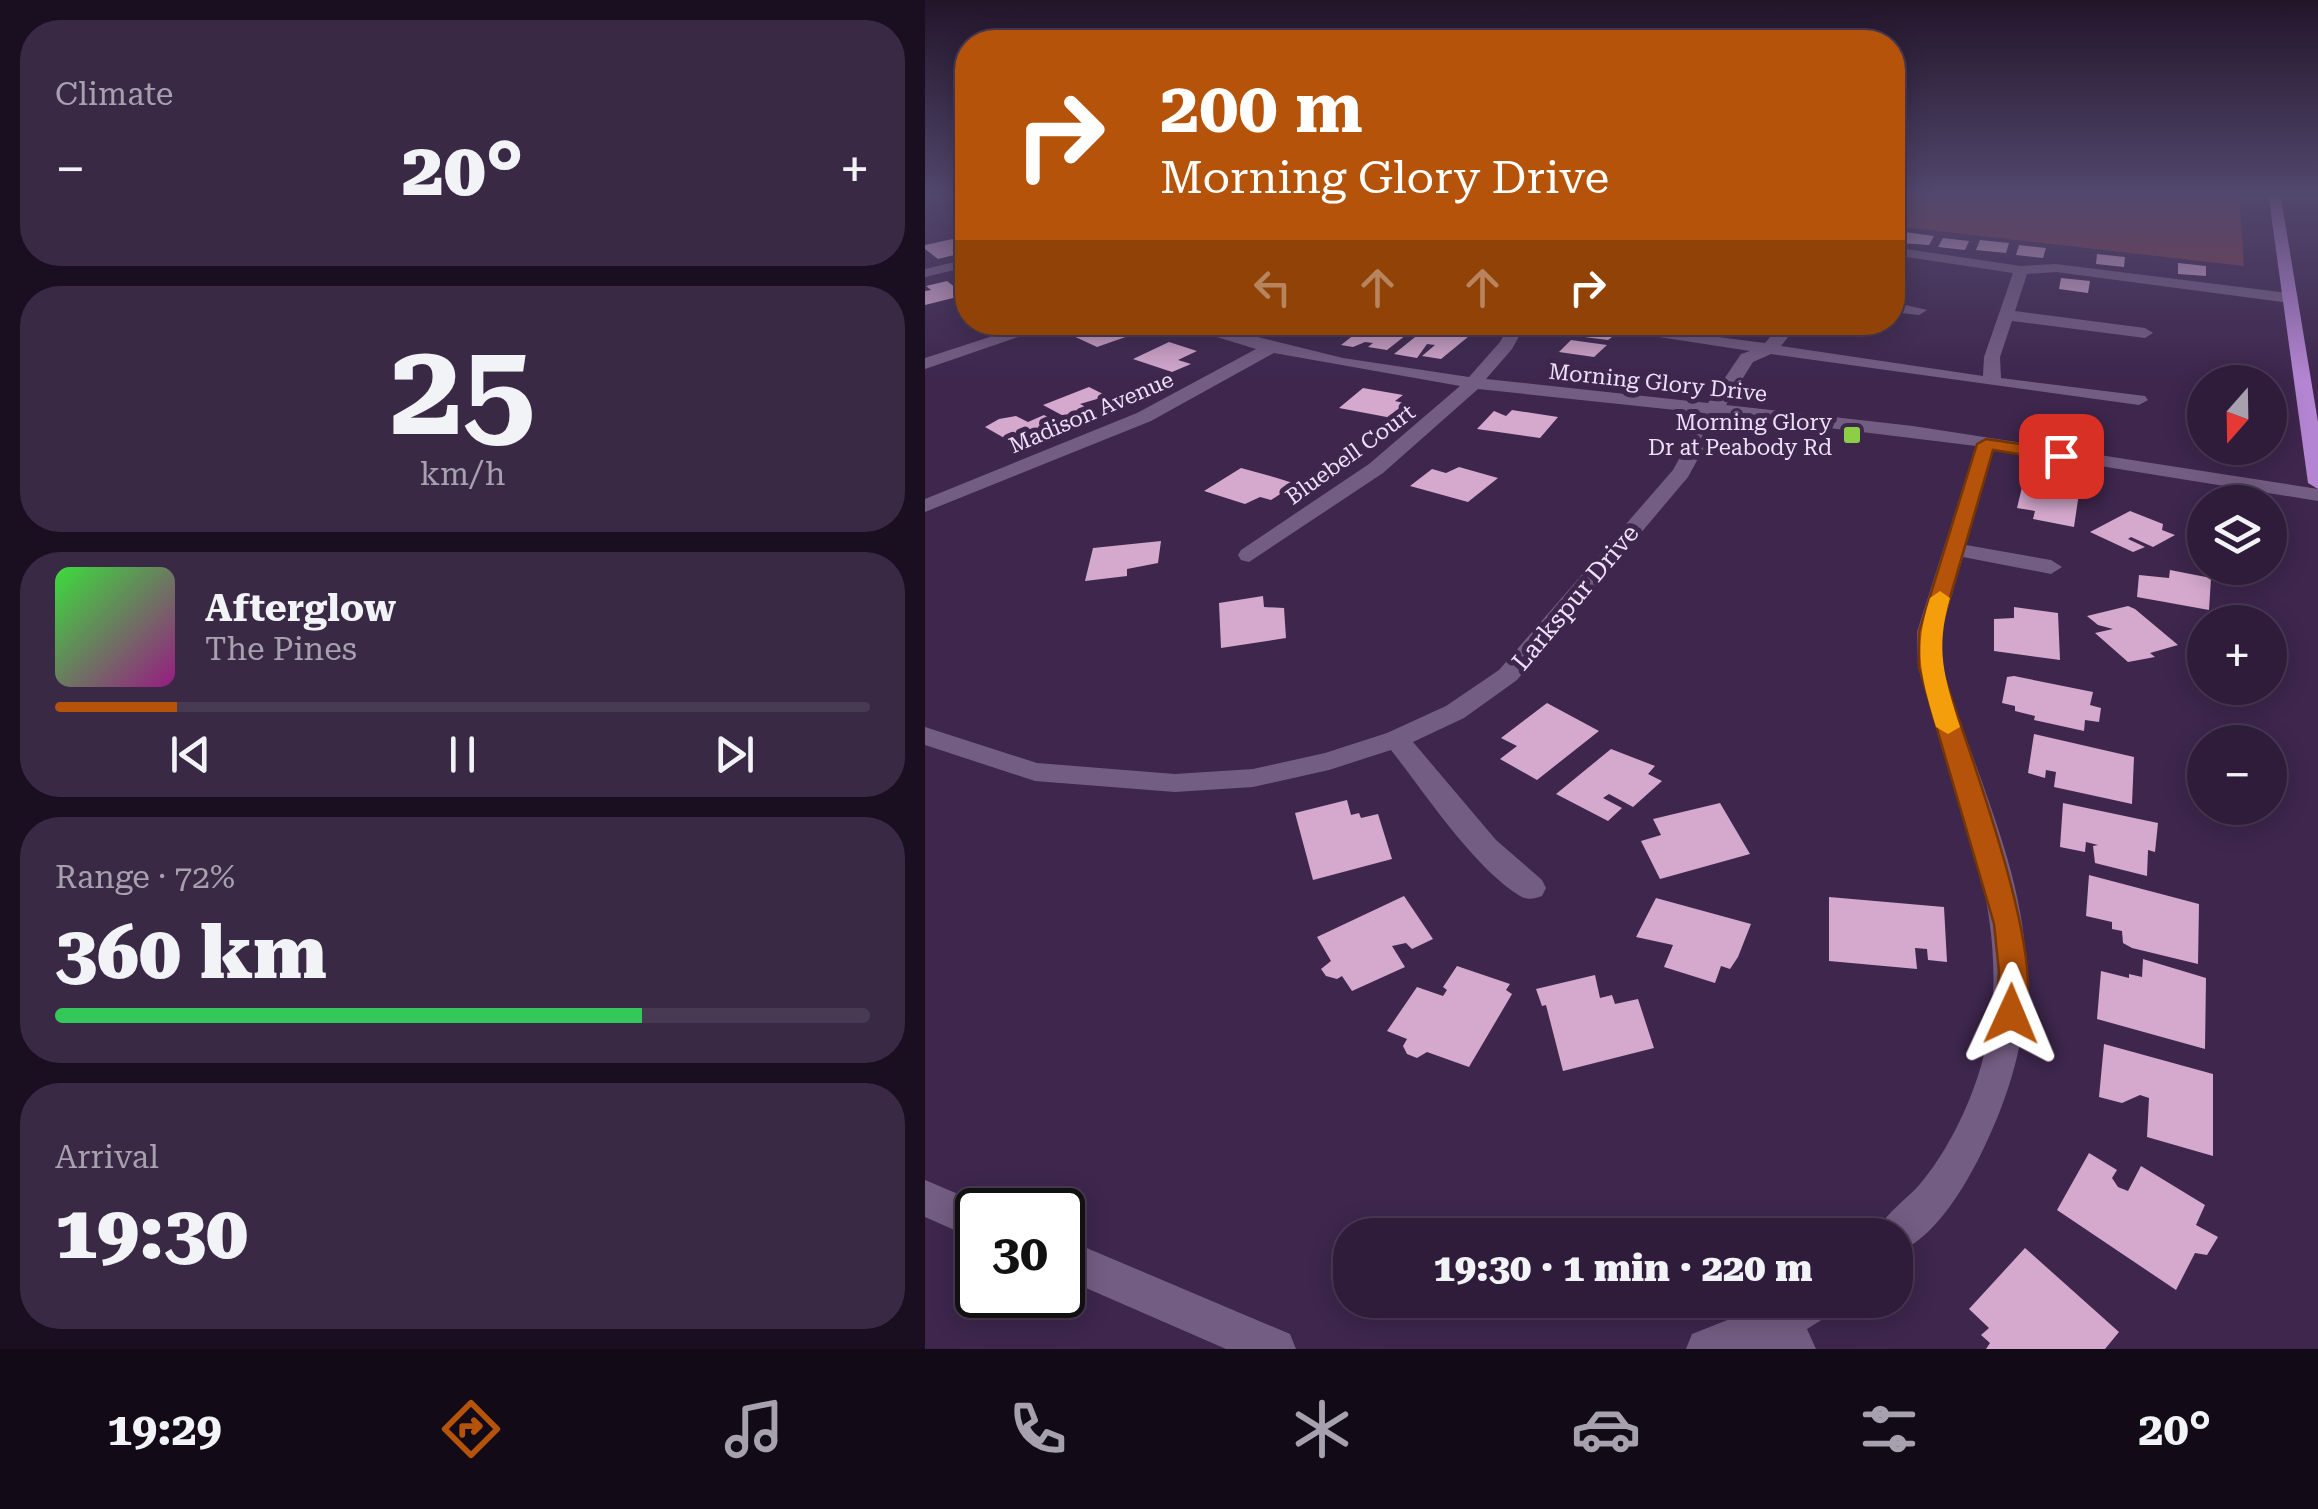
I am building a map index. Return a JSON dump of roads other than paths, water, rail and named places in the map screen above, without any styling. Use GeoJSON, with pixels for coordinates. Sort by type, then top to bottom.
{"type":"FeatureCollection","features":[{"type":"Feature","properties":{"kind":"main road"},"geometry":{"type":"LineString","coordinates":[[2283,255],[2318,483]]}},
{"type":"Feature","properties":{"kind":"street"},"geometry":{"type":"LineString","coordinates":[[1920,255],[2021,270],[2057,268],[2289,298]]}},
{"type":"Feature","properties":{"kind":"street"},"geometry":{"type":"LineString","coordinates":[[925,273],[955,266]]}},
{"type":"Feature","properties":{"kind":"street"},"geometry":{"type":"LineString","coordinates":[[1992,379],[1993,357],[2021,270]]}},
{"type":"Feature","properties":{"kind":"street"},"geometry":{"type":"LineString","coordinates":[[1905,308],[1919,310]]}},
{"type":"Feature","properties":{"kind":"street"},"geometry":{"type":"LineString","coordinates":[[2007,315],[2145,333]]}},
{"type":"Feature","properties":{"kind":"street"},"geometry":{"type":"LineString","coordinates":[[925,364],[1014,335]]}},
{"type":"Feature","properties":{"kind":"street","name":"Morning Glory Drive"},"geometry":{"type":"LineString","coordinates":[[1222,335],[1269,348],[1472,385],[1857,424],[2318,495]]}},
{"type":"Feature","properties":{"kind":"street","name":"Bluebell Court"},"geometry":{"type":"LineString","coordinates":[[1249,555],[1412,444],[1472,385],[1512,335]]}},
{"type":"Feature","properties":{"kind":"street"},"geometry":{"type":"LineString","coordinates":[[1678,335],[2139,400]]}},
{"type":"Feature","properties":{"kind":"street","name":"Larkspur Drive"},"geometry":{"type":"LineString","coordinates":[[925,736],[1035,772],[1175,784],[1253,778],[1329,761],[1397,739],[1455,712],[1508,675],[1555,626],[1681,472],[1721,394],[1747,358],[1769,349],[1781,335]]}},
{"type":"Feature","properties":{"kind":"street","name":"Madison Avenue"},"geometry":{"type":"LineString","coordinates":[[925,506],[1144,418],[1269,348]]}},
{"type":"Feature","properties":{"kind":"street"},"geometry":{"type":"LineString","coordinates":[[1912,1218],[1941,1188],[1977,1126],[2000,1068],[2011,1014],[2009,924],[1930,667],[1929,632],[1986,444]]}},
{"type":"Feature","properties":{"kind":"street"},"geometry":{"type":"LineString","coordinates":[[1955,549],[2051,567]]}},
{"type":"Feature","properties":{"kind":"street"},"geometry":{"type":"LineString","coordinates":[[1397,739],[1486,848],[1531,888]]}},
{"type":"Feature","properties":{"kind":"street"},"geometry":{"type":"LineString","coordinates":[[925,1198],[955,1211]]}},
{"type":"Feature","properties":{"kind":"street"},"geometry":{"type":"LineString","coordinates":[[1085,1267],[1275,1349]]}},
{"type":"Feature","properties":{"kind":"street"},"geometry":{"type":"LineString","coordinates":[[1707,1349],[1786,1336]]}},
{"type":"Feature","properties":{"kind":"place","name":"Morning Glory Dr at Peabody Rd"},"geometry":{"type":"Point","coordinates":[1852,435]}}]}
